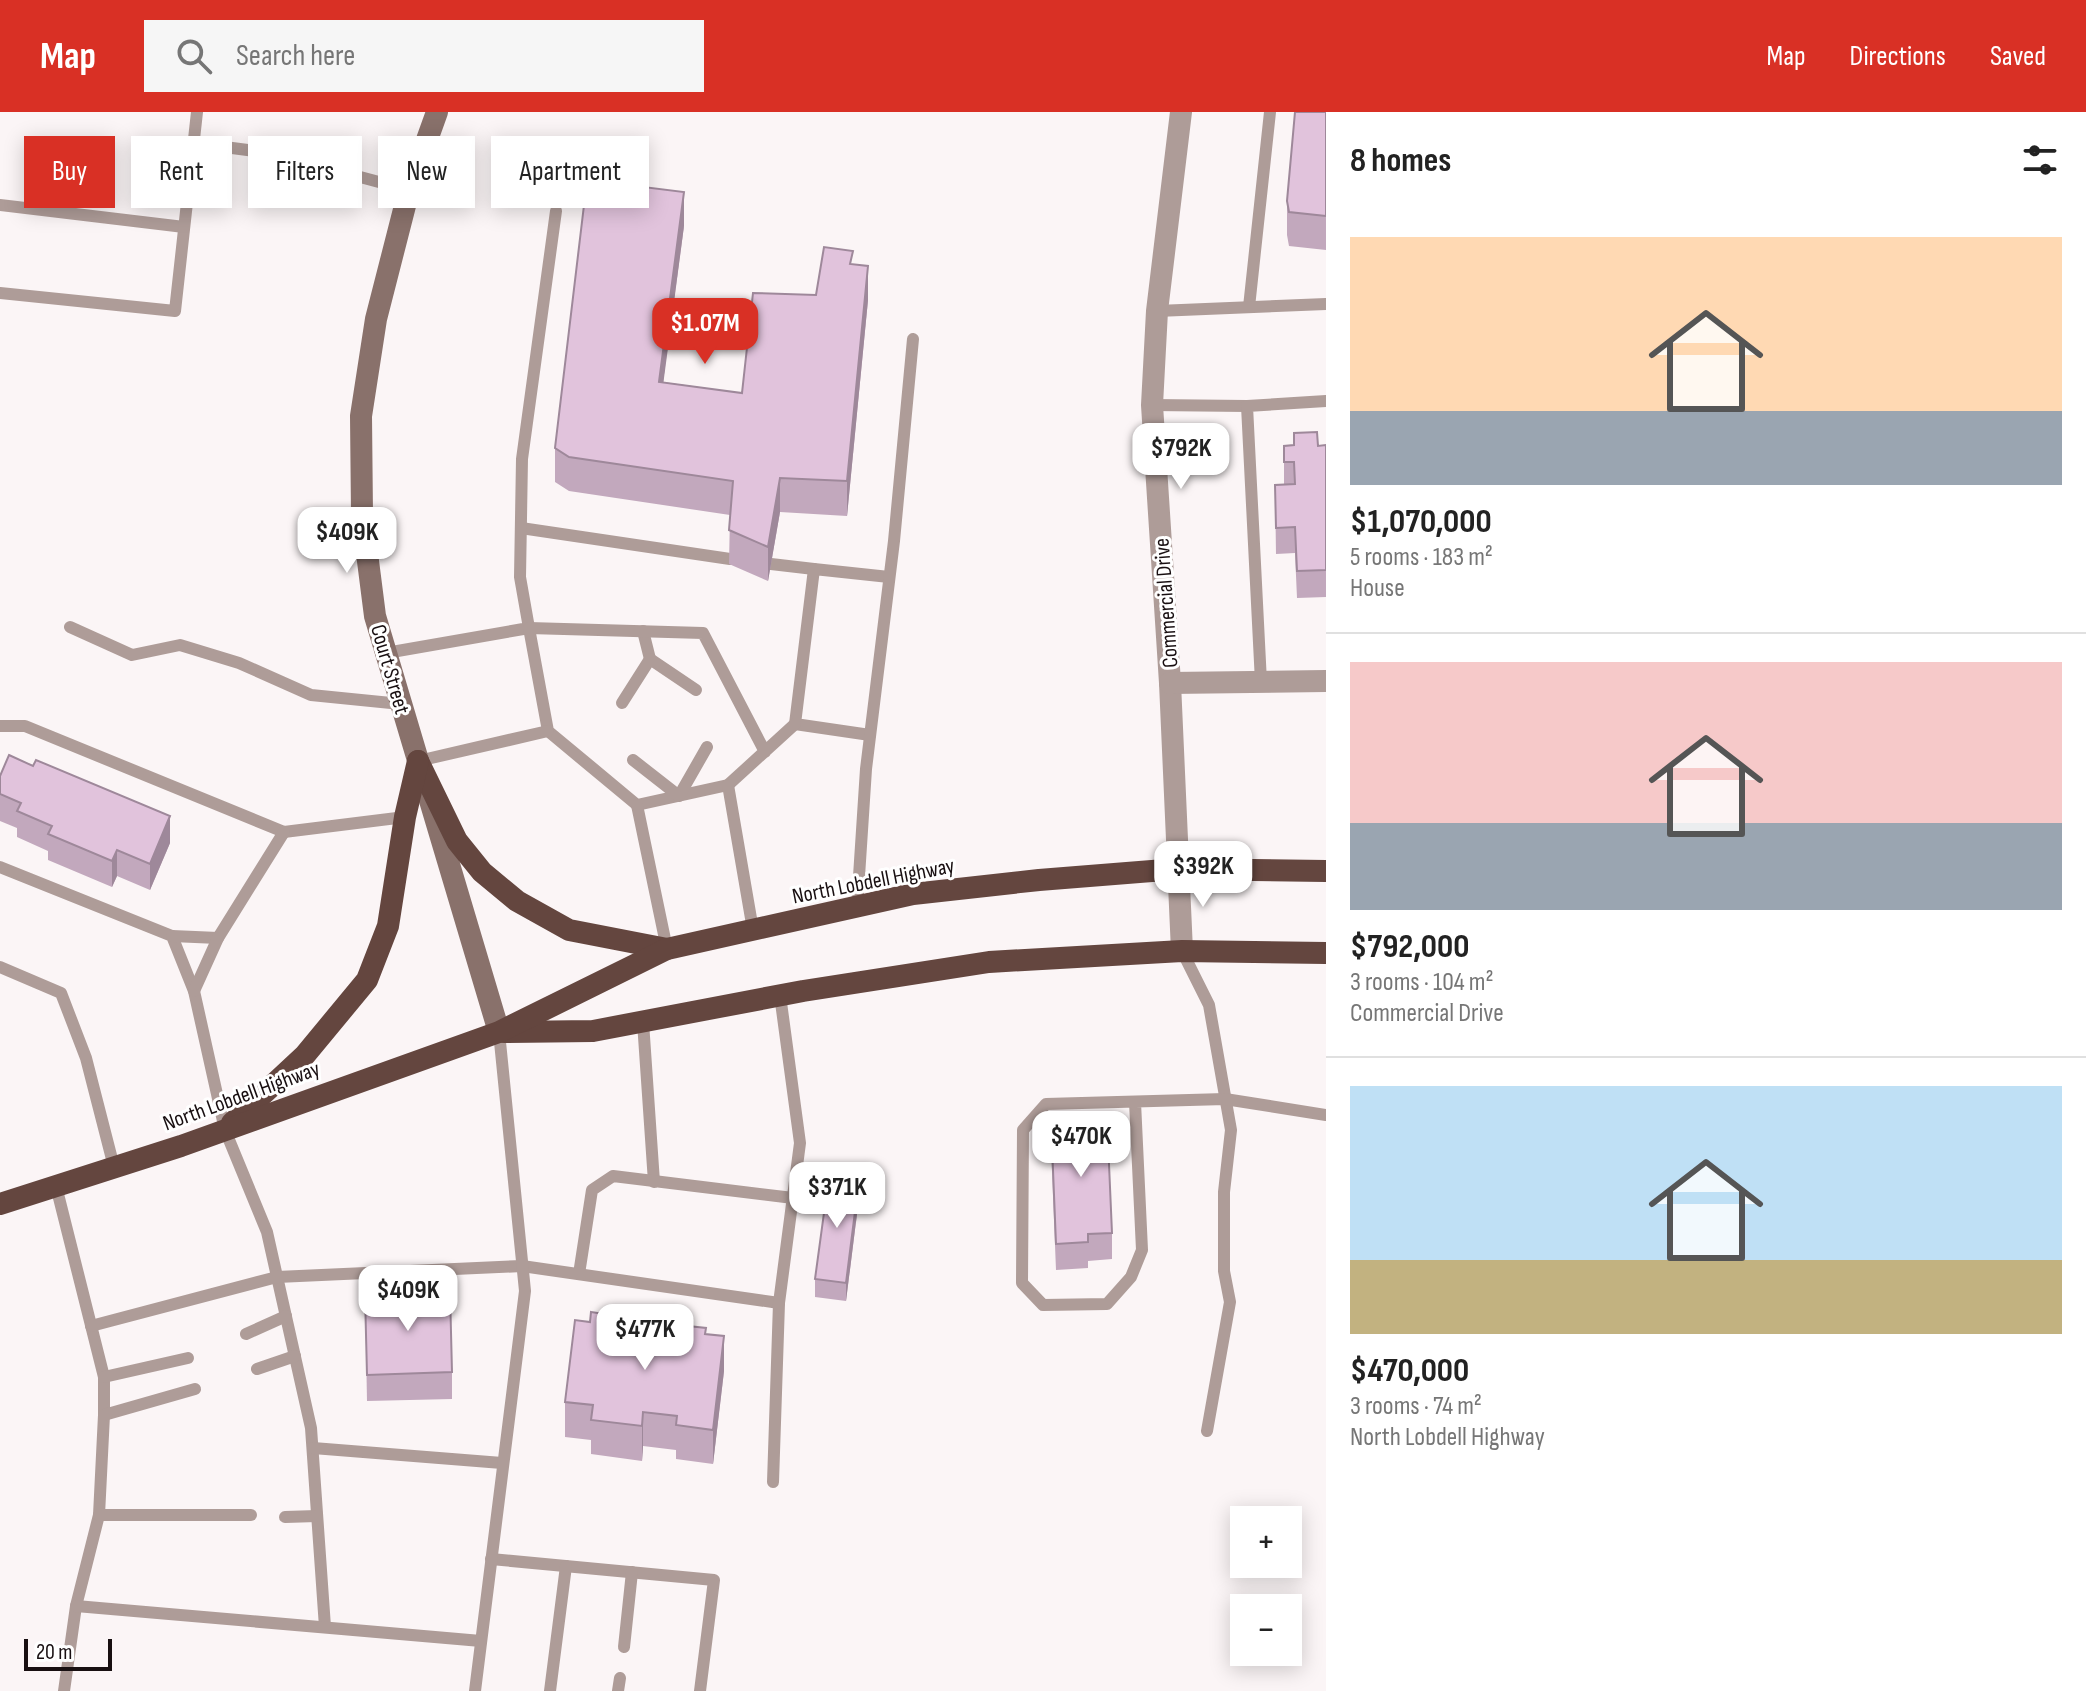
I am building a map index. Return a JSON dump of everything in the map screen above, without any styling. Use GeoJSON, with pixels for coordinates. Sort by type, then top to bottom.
{"type":"FeatureCollection","features":[{"type":"Feature","properties":{"kind":"highway"},"geometry":{"type":"LineString","coordinates":[[225,1130],[305,1055],[367,980],[388,926],[405,817],[418,761]]}},
{"type":"Feature","properties":{"kind":"highway"},"geometry":{"type":"LineString","coordinates":[[418,761],[457,841],[482,872],[517,901],[569,930],[667,949]]}},
{"type":"Feature","properties":{"kind":"highway","name":"North Lobdell Highway"},"geometry":{"type":"LineString","coordinates":[[0,1204],[225,1130],[499,1032],[667,949],[913,894],[1177,869],[1326,871]]}},
{"type":"Feature","properties":{"kind":"highway","name":"North Lobdell Highway"},"geometry":{"type":"LineString","coordinates":[[499,1032],[593,1031],[780,995],[989,962],[1182,951],[1326,953]]}},
{"type":"Feature","properties":{"kind":"main road","name":"Court Street"},"geometry":{"type":"LineString","coordinates":[[428,136],[437,112]]}},
{"type":"Feature","properties":{"kind":"main road","name":"Court Street"},"geometry":{"type":"LineString","coordinates":[[404,208],[376,319],[361,416],[362,514],[375,616],[499,1032]]}},
{"type":"Feature","properties":{"kind":"street","name":"Commercial Drive"},"geometry":{"type":"LineString","coordinates":[[1181,112],[1157,311],[1152,405],[1170,683],[1182,951]]}},
{"type":"Feature","properties":{"kind":"street"},"geometry":{"type":"LineString","coordinates":[[1170,683],[1326,681]]}},
{"type":"Feature","properties":{"kind":"lane"},"geometry":{"type":"LineString","coordinates":[[195,136],[197,112]]}},
{"type":"Feature","properties":{"kind":"lane"},"geometry":{"type":"LineString","coordinates":[[1249,307],[1270,112]]}},
{"type":"Feature","properties":{"kind":"lane"},"geometry":{"type":"LineString","coordinates":[[232,148],[270,153],[378,182]]}},
{"type":"Feature","properties":{"kind":"lane"},"geometry":{"type":"LineString","coordinates":[[0,205],[184,227]]}},
{"type":"Feature","properties":{"kind":"lane"},"geometry":{"type":"LineString","coordinates":[[0,293],[175,311],[186,208]]}},
{"type":"Feature","properties":{"kind":"lane"},"geometry":{"type":"LineString","coordinates":[[556,211],[522,459],[520,577],[548,731],[637,805],[667,949]]}},
{"type":"Feature","properties":{"kind":"lane"},"geometry":{"type":"LineString","coordinates":[[1157,311],[1326,304]]}},
{"type":"Feature","properties":{"kind":"lane"},"geometry":{"type":"LineString","coordinates":[[857,907],[870,735],[913,339]]}},
{"type":"Feature","properties":{"kind":"lane"},"geometry":{"type":"LineString","coordinates":[[1152,405],[1247,406],[1326,401]]}},
{"type":"Feature","properties":{"kind":"lane"},"geometry":{"type":"LineString","coordinates":[[1247,406],[1261,682]]}},
{"type":"Feature","properties":{"kind":"lane"},"geometry":{"type":"LineString","coordinates":[[521,528],[730,559]]}},
{"type":"Feature","properties":{"kind":"lane"},"geometry":{"type":"LineString","coordinates":[[771,564],[889,577]]}},
{"type":"Feature","properties":{"kind":"lane"},"geometry":{"type":"LineString","coordinates":[[637,805],[728,785],[795,724],[814,569]]}},
{"type":"Feature","properties":{"kind":"lane"},"geometry":{"type":"LineString","coordinates":[[70,627],[132,655],[180,645],[239,663],[311,695],[401,704]]}},
{"type":"Feature","properties":{"kind":"lane"},"geometry":{"type":"LineString","coordinates":[[386,653],[529,628],[703,633],[765,752]]}},
{"type":"Feature","properties":{"kind":"lane"},"geometry":{"type":"LineString","coordinates":[[643,631],[650,659],[696,690]]}},
{"type":"Feature","properties":{"kind":"lane"},"geometry":{"type":"LineString","coordinates":[[622,703],[650,659]]}},
{"type":"Feature","properties":{"kind":"lane"},"geometry":{"type":"LineString","coordinates":[[795,724],[870,735]]}},
{"type":"Feature","properties":{"kind":"lane"},"geometry":{"type":"LineString","coordinates":[[0,726],[25,726],[284,832],[405,817]]}},
{"type":"Feature","properties":{"kind":"lane"},"geometry":{"type":"LineString","coordinates":[[418,761],[548,731]]}},
{"type":"Feature","properties":{"kind":"lane"},"geometry":{"type":"LineString","coordinates":[[679,796],[707,747]]}},
{"type":"Feature","properties":{"kind":"lane"},"geometry":{"type":"LineString","coordinates":[[633,760],[679,796]]}},
{"type":"Feature","properties":{"kind":"lane"},"geometry":{"type":"LineString","coordinates":[[728,785],[753,930]]}},
{"type":"Feature","properties":{"kind":"lane"},"geometry":{"type":"LineString","coordinates":[[194,991],[218,938],[284,832]]}},
{"type":"Feature","properties":{"kind":"lane"},"geometry":{"type":"LineString","coordinates":[[0,867],[172,936],[218,938]]}},
{"type":"Feature","properties":{"kind":"lane"},"geometry":{"type":"LineString","coordinates":[[172,936],[194,991],[225,1130],[267,1232],[311,1428],[325,1627]]}},
{"type":"Feature","properties":{"kind":"lane"},"geometry":{"type":"LineString","coordinates":[[1182,951],[1209,1005],[1231,1130],[1224,1192],[1224,1271],[1230,1302],[1207,1431]]}},
{"type":"Feature","properties":{"kind":"lane"},"geometry":{"type":"LineString","coordinates":[[0,967],[61,993],[86,1058],[114,1167]]}},
{"type":"Feature","properties":{"kind":"lane"},"geometry":{"type":"LineString","coordinates":[[773,1482],[779,1303],[800,1143],[780,995]]}},
{"type":"Feature","properties":{"kind":"lane"},"geometry":{"type":"LineString","coordinates":[[643,1022],[654,1182]]}},
{"type":"Feature","properties":{"kind":"lane"},"geometry":{"type":"LineString","coordinates":[[475,1691],[525,1291],[499,1032]]}},
{"type":"Feature","properties":{"kind":"lane"},"geometry":{"type":"LineString","coordinates":[[1135,1102],[1142,1250],[1131,1277],[1107,1304],[1043,1305],[1022,1283],[1023,1130],[1046,1104],[1225,1099],[1326,1115]]}},
{"type":"Feature","properties":{"kind":"lane"},"geometry":{"type":"LineString","coordinates":[[579,1274],[592,1190],[613,1176],[793,1198]]}},
{"type":"Feature","properties":{"kind":"lane"},"geometry":{"type":"LineString","coordinates":[[56,1186],[104,1377],[99,1515],[76,1606],[64,1691]]}},
{"type":"Feature","properties":{"kind":"lane"},"geometry":{"type":"LineString","coordinates":[[91,1326],[277,1277],[522,1266],[779,1303]]}},
{"type":"Feature","properties":{"kind":"lane"},"geometry":{"type":"LineString","coordinates":[[246,1334],[286,1316]]}},
{"type":"Feature","properties":{"kind":"lane"},"geometry":{"type":"LineString","coordinates":[[257,1369],[295,1356]]}},
{"type":"Feature","properties":{"kind":"lane"},"geometry":{"type":"LineString","coordinates":[[104,1377],[188,1358]]}},
{"type":"Feature","properties":{"kind":"lane"},"geometry":{"type":"LineString","coordinates":[[104,1415],[195,1389]]}},
{"type":"Feature","properties":{"kind":"lane"},"geometry":{"type":"LineString","coordinates":[[313,1448],[502,1463]]}},
{"type":"Feature","properties":{"kind":"lane"},"geometry":{"type":"LineString","coordinates":[[99,1515],[251,1515]]}},
{"type":"Feature","properties":{"kind":"lane"},"geometry":{"type":"LineString","coordinates":[[285,1517],[317,1516]]}},
{"type":"Feature","properties":{"kind":"lane"},"geometry":{"type":"LineString","coordinates":[[491,1559],[714,1580],[700,1691]]}},
{"type":"Feature","properties":{"kind":"lane"},"geometry":{"type":"LineString","coordinates":[[550,1691],[566,1566]]}},
{"type":"Feature","properties":{"kind":"lane"},"geometry":{"type":"LineString","coordinates":[[624,1647],[632,1572]]}},
{"type":"Feature","properties":{"kind":"lane"},"geometry":{"type":"LineString","coordinates":[[76,1606],[481,1641]]}},
{"type":"Feature","properties":{"kind":"building"},"geometry":{"type":"Polygon","coordinates":[[[1295,112],[1326,112],[1326,216],[1289,212],[1287,201],[1295,112]]]}},
{"type":"Feature","properties":{"kind":"building"},"geometry":{"type":"Polygon","coordinates":[[[649,188],[684,192],[659,382],[742,393],[753,293],[816,295],[824,247],[853,251],[850,264],[868,266],[847,481],[780,478],[768,547],[729,530],[733,481],[569,457],[555,448],[584,208],[649,208],[649,188]]]}},
{"type":"Feature","properties":{"kind":"building"},"geometry":{"type":"Polygon","coordinates":[[[1317,432],[1318,446],[1326,445],[1326,570],[1297,571],[1295,527],[1276,528],[1275,485],[1295,484],[1294,462],[1284,462],[1284,446],[1294,445],[1294,433],[1317,432]]]}},
{"type":"Feature","properties":{"kind":"building"},"geometry":{"type":"Polygon","coordinates":[[[9,755],[33,766],[36,760],[170,816],[150,864],[117,850],[112,861],[48,834],[52,826],[17,811],[21,803],[0,794],[0,776],[9,755]]]}},
{"type":"Feature","properties":{"kind":"building"},"geometry":{"type":"Polygon","coordinates":[[[1107,1118],[1112,1233],[1088,1234],[1088,1242],[1056,1244],[1051,1121],[1107,1118]]]}},
{"type":"Feature","properties":{"kind":"building"},"geometry":{"type":"Polygon","coordinates":[[[829,1176],[859,1180],[846,1283],[815,1279],[829,1176]]]}},
{"type":"Feature","properties":{"kind":"building"},"geometry":{"type":"Polygon","coordinates":[[[450,1292],[452,1372],[367,1375],[365,1294],[450,1292]]]}},
{"type":"Feature","properties":{"kind":"building"},"geometry":{"type":"Polygon","coordinates":[[[591,1312],[618,1316],[617,1323],[678,1330],[679,1325],[706,1328],[705,1334],[724,1336],[713,1430],[676,1425],[677,1416],[643,1412],[642,1426],[591,1420],[593,1405],[565,1402],[575,1320],[590,1322],[591,1312]]]}}]}
